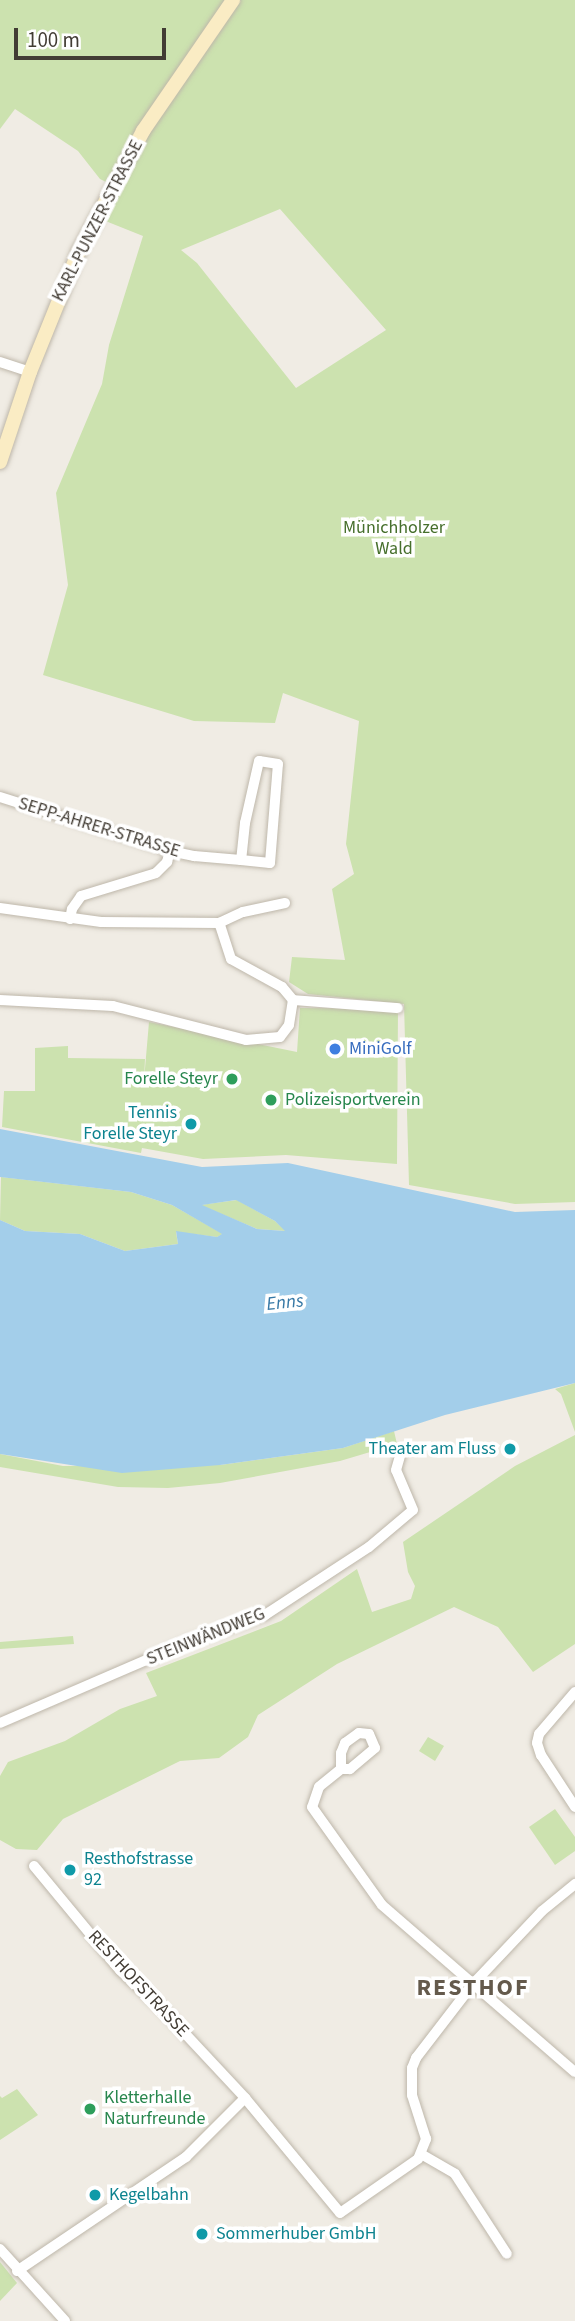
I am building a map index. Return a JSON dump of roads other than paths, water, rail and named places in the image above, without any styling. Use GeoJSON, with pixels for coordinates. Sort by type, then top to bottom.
{"type":"FeatureCollection","features":[{"type":"Feature","properties":{"kind":"street","name":"KARL-PUNZER-STRASSE"},"geometry":{"type":"LineString","coordinates":[[0,462],[30,372],[71,268],[143,131],[233,0]]}},
{"type":"Feature","properties":{"kind":"street"},"geometry":{"type":"LineString","coordinates":[[0,362],[30,372]]}},
{"type":"Feature","properties":{"kind":"street","name":"SEPP-AHRER-STRASSE"},"geometry":{"type":"LineString","coordinates":[[0,797],[170,851],[241,860],[270,863],[278,764],[259,761],[245,822],[241,860]]}},
{"type":"Feature","properties":{"kind":"street"},"geometry":{"type":"LineString","coordinates":[[70,919],[72,909],[81,896],[156,873],[167,862],[170,851]]}},
{"type":"Feature","properties":{"kind":"street"},"geometry":{"type":"LineString","coordinates":[[0,908],[70,919],[141,924],[219,923],[243,912],[285,903]]}},
{"type":"Feature","properties":{"kind":"street"},"geometry":{"type":"LineString","coordinates":[[0,1000],[113,1006],[215,1033],[263,1041],[283,1034],[293,1013],[293,1000],[282,987],[231,959],[219,923]]}},
{"type":"Feature","properties":{"kind":"street"},"geometry":{"type":"LineString","coordinates":[[293,1000],[398,1008]]}},
{"type":"Feature","properties":{"kind":"street","name":"STEINWÄNDWEG"},"geometry":{"type":"LineString","coordinates":[[0,1723],[188,1642],[265,1615],[369,1547],[413,1510],[396,1471],[401,1453]]}},
{"type":"Feature","properties":{"kind":"street"},"geometry":{"type":"LineString","coordinates":[[575,1692],[539,1734],[537,1743],[541,1755],[575,1807]]}},
{"type":"Feature","properties":{"kind":"street"},"geometry":{"type":"LineString","coordinates":[[341,1769],[315,1792],[313,1811],[382,1905],[575,2072]]}},
{"type":"Feature","properties":{"kind":"street","name":"RESTHOFSTRASSE"},"geometry":{"type":"LineString","coordinates":[[34,1866],[120,1970],[164,2011],[245,2098],[338,2213],[407,2168],[421,2154]]}},
{"type":"Feature","properties":{"kind":"street"},"geometry":{"type":"LineString","coordinates":[[507,2254],[455,2174],[421,2154],[425,2134],[412,2095],[412,2068],[416,2058],[473,1984],[542,1911],[575,1884]]}},
{"type":"Feature","properties":{"kind":"street"},"geometry":{"type":"LineString","coordinates":[[17,2271],[186,2157],[245,2098]]}},
{"type":"Feature","properties":{"kind":"street"},"geometry":{"type":"LineString","coordinates":[[0,2249],[17,2271],[65,2321]]}},
{"type":"Feature","properties":{"kind":"water","name":"Enns"},"geometry":{"type":"Polygon","coordinates":[[[0,1129],[202,1167],[288,1163],[515,1212],[575,1210],[575,1383],[445,1415],[343,1448],[220,1465],[122,1473],[0,1454],[0,1220],[25,1231],[80,1234],[125,1251],[178,1244],[176,1231],[217,1237],[222,1234],[172,1205],[131,1192],[0,1177],[0,1129]],[[236,1200],[202,1205],[257,1229],[285,1231],[275,1221],[236,1200]]]}},
{"type":"Feature","properties":{"kind":"place","name":"MiniGolf"},"geometry":{"type":"Point","coordinates":[335,1049]}},
{"type":"Feature","properties":{"kind":"place","name":"Forelle Steyr"},"geometry":{"type":"Point","coordinates":[232,1079]}},
{"type":"Feature","properties":{"kind":"place","name":"Polizeisportverein"},"geometry":{"type":"Point","coordinates":[271,1100]}},
{"type":"Feature","properties":{"kind":"place","name":"Tennis Forelle Steyr"},"geometry":{"type":"Point","coordinates":[191,1124]}},
{"type":"Feature","properties":{"kind":"place","name":"Theater am Fluss"},"geometry":{"type":"Point","coordinates":[510,1449]}},
{"type":"Feature","properties":{"kind":"place","name":"Resthofstrasse 92"},"geometry":{"type":"Point","coordinates":[70,1870]}},
{"type":"Feature","properties":{"kind":"place","name":"Kletterhalle Naturfreunde"},"geometry":{"type":"Point","coordinates":[90,2109]}},
{"type":"Feature","properties":{"kind":"place","name":"Kegelbahn"},"geometry":{"type":"Point","coordinates":[95,2195]}},
{"type":"Feature","properties":{"kind":"place","name":"Sommerhuber GmbH"},"geometry":{"type":"Point","coordinates":[202,2234]}},
{"type":"Feature","properties":{"kind":"district","name":"RESTHOF"},"geometry":{"type":"Point","coordinates":[473,1988]}},
{"type":"Feature","properties":{"kind":"park label","name":"Münichholzer Wald"},"geometry":{"type":"Point","coordinates":[394,539]}}]}
